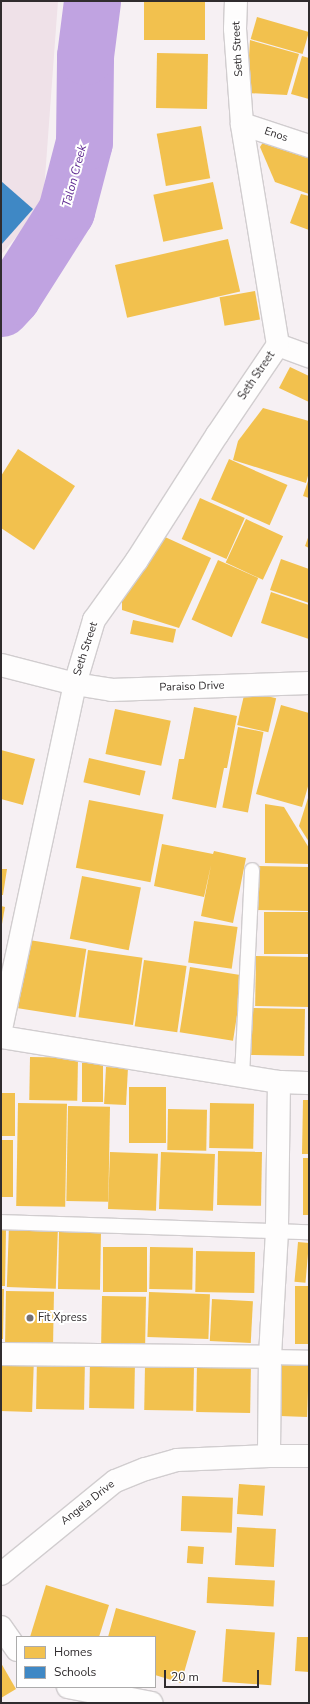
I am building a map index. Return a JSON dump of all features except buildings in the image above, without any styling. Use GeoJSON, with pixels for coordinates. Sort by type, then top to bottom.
{"type":"FeatureCollection","features":[{"type":"Feature","properties":{"kind":"street","name":"Seth Street"},"geometry":{"type":"LineString","coordinates":[[1,1029],[75,684],[94,620],[138,560],[217,435],[278,345],[242,124],[235,29],[236,1]]}},
{"type":"Feature","properties":{"kind":"street","name":"Enos"},"geometry":{"type":"LineString","coordinates":[[242,124],[309,146]]}},
{"type":"Feature","properties":{"kind":"street"},"geometry":{"type":"LineString","coordinates":[[278,345],[309,356]]}},
{"type":"Feature","properties":{"kind":"street","name":"Paraiso Drive"},"geometry":{"type":"LineString","coordinates":[[1,665],[75,684],[111,690],[309,683]]}},
{"type":"Feature","properties":{"kind":"street"},"geometry":{"type":"LineString","coordinates":[[1,1037],[279,1082],[309,1083]]}},
{"type":"Feature","properties":{"kind":"street"},"geometry":{"type":"LineString","coordinates":[[269,1456],[270,1357],[277,1231],[279,1082]]}},
{"type":"Feature","properties":{"kind":"street"},"geometry":{"type":"LineString","coordinates":[[1,1354],[270,1357]]}},
{"type":"Feature","properties":{"kind":"street","name":"Angela Drive"},"geometry":{"type":"LineString","coordinates":[[1,1574],[115,1481],[145,1469],[177,1460],[269,1456],[309,1456]]}},
{"type":"Feature","properties":{"kind":"street"},"geometry":{"type":"LineString","coordinates":[[1,1627],[16,1649]]}},
{"type":"Feature","properties":{"kind":"street"},"geometry":{"type":"LineString","coordinates":[[73,1688],[151,1703]]}},
{"type":"Feature","properties":{"kind":"lane"},"geometry":{"type":"LineString","coordinates":[[242,1076],[252,870]]}},
{"type":"Feature","properties":{"kind":"lane"},"geometry":{"type":"LineString","coordinates":[[1,1222],[309,1232]]}},
{"type":"Feature","properties":{"kind":"lane"},"geometry":{"type":"LineString","coordinates":[[270,1357],[309,1358]]}},
{"type":"Feature","properties":{"kind":"shaded area"},"geometry":{"type":"Polygon","coordinates":[[[1,1],[58,1],[43,205],[1,255],[1,1]]]}},
{"type":"Feature","properties":{"kind":"waterway","name":"Talon Creek"},"geometry":{"type":"LineString","coordinates":[[1,308],[12,296],[66,211],[84,142],[85,56],[92,1]]}},
{"type":"Feature","properties":{"kind":"place","name":"Fit Xpress"},"geometry":{"type":"Point","coordinates":[30,1318]}}]}
